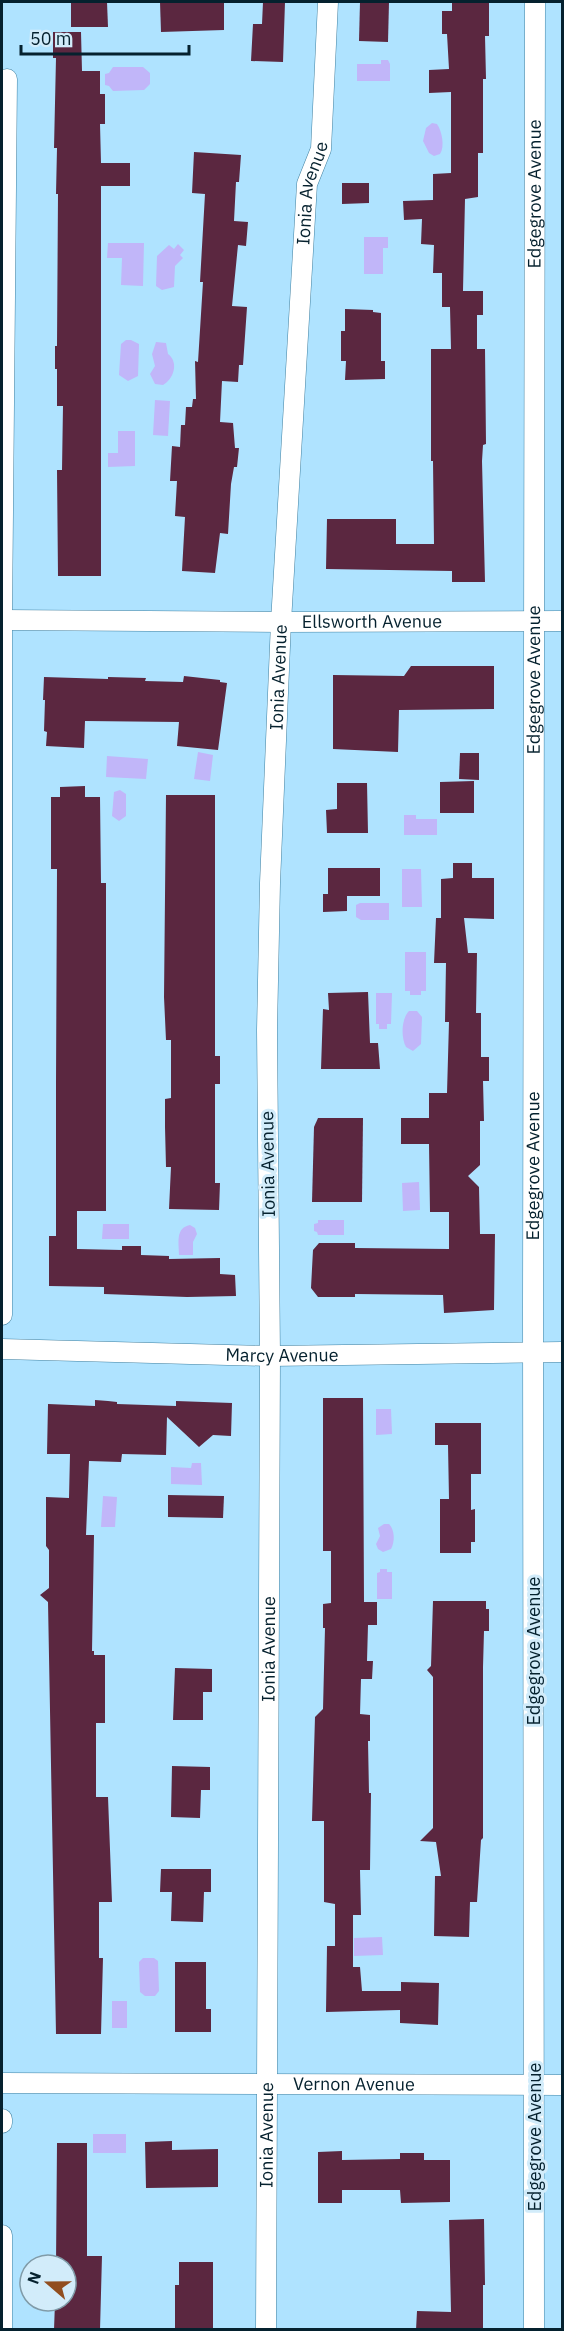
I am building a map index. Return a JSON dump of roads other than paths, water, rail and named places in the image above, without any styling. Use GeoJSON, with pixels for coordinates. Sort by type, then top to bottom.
{"type":"FeatureCollection","features":[{"type":"Feature","properties":{"kind":"street","name":"Ionia Avenue"},"geometry":{"type":"LineString","coordinates":[[266,2330],[270,1356],[267,1030],[281,622],[308,184],[321,149],[327,2]]}},
{"type":"Feature","properties":{"kind":"street","name":"Edgegrove Avenue"},"geometry":{"type":"LineString","coordinates":[[534,2330],[535,2]]}},
{"type":"Feature","properties":{"kind":"street"},"geometry":{"type":"LineString","coordinates":[[2,1315],[2,620],[7,79]]}},
{"type":"Feature","properties":{"kind":"street","name":"Ellsworth Avenue"},"geometry":{"type":"LineString","coordinates":[[2,620],[562,621]]}},
{"type":"Feature","properties":{"kind":"street","name":"Marcy Avenue"},"geometry":{"type":"LineString","coordinates":[[2,1349],[270,1356],[562,1352]]}},
{"type":"Feature","properties":{"kind":"street","name":"Vernon Avenue"},"geometry":{"type":"LineString","coordinates":[[2,2083],[562,2085]]}},
{"type":"Feature","properties":{"kind":"street"},"geometry":{"type":"LineString","coordinates":[[2,2235],[2,2330]]}}]}
